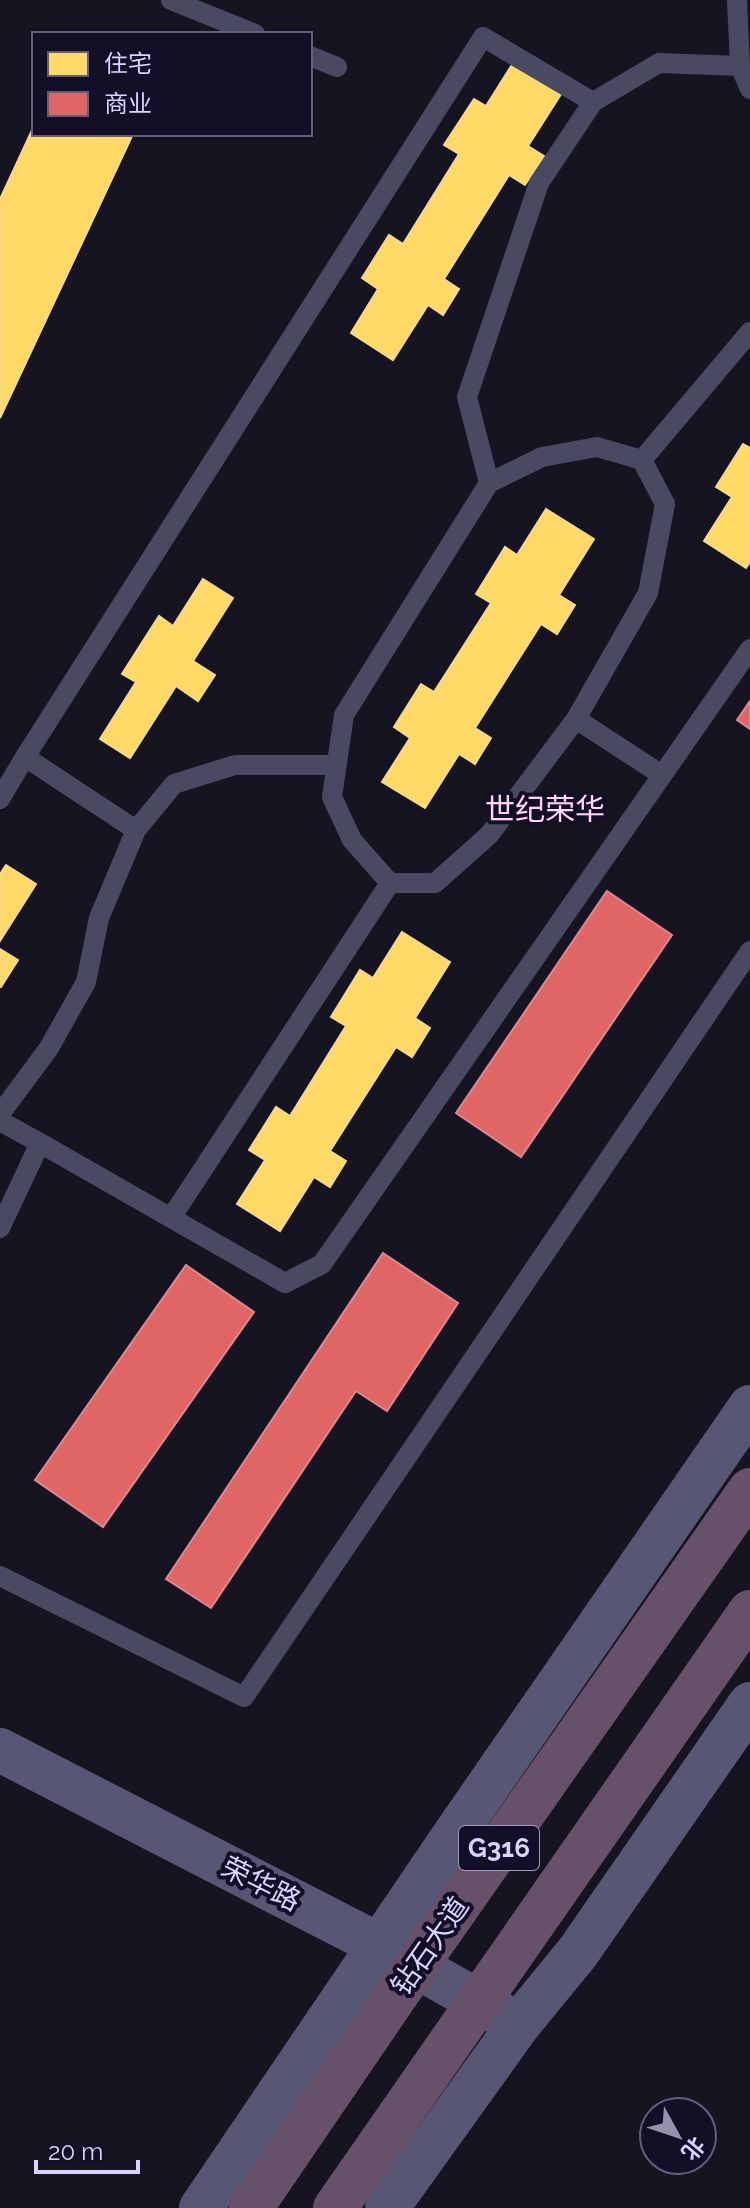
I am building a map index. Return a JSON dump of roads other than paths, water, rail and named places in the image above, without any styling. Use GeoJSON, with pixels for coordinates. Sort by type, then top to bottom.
{"type":"FeatureCollection","features":[{"type":"Feature","properties":{"kind":"highway","name":"钻石大道"},"geometry":{"type":"LineString","coordinates":[[251,2208],[397,1955],[750,1490]]}},
{"type":"Feature","properties":{"kind":"highway","name":"G316"},"geometry":{"type":"LineString","coordinates":[[335,2208],[750,1612]]}},
{"type":"Feature","properties":{"kind":"street"},"geometry":{"type":"LineString","coordinates":[[201,2208],[265,2112],[397,1955],[750,1407]]}},
{"type":"Feature","properties":{"kind":"street"},"geometry":{"type":"LineString","coordinates":[[387,2208],[519,2024],[578,1952],[750,1704]]}},
{"type":"Feature","properties":{"kind":"street","name":"荣华路"},"geometry":{"type":"LineString","coordinates":[[0,1750],[397,1955],[519,2024]]}},
{"type":"Feature","properties":{"kind":"street"},"geometry":{"type":"LineString","coordinates":[[238,2208],[265,2112]]}},
{"type":"Feature","properties":{"kind":"lane"},"geometry":{"type":"LineString","coordinates":[[171,0],[250,32]]}},
{"type":"Feature","properties":{"kind":"lane"},"geometry":{"type":"LineString","coordinates":[[737,0],[740,66],[750,89]]}},
{"type":"Feature","properties":{"kind":"lane"},"geometry":{"type":"LineString","coordinates":[[0,799],[483,37],[593,102]]}},
{"type":"Feature","properties":{"kind":"lane"},"geometry":{"type":"LineString","coordinates":[[312,57],[337,67]]}},
{"type":"Feature","properties":{"kind":"lane"},"geometry":{"type":"LineString","coordinates":[[489,483],[467,397],[539,183],[593,102],[659,63],[740,66]]}},
{"type":"Feature","properties":{"kind":"lane"},"geometry":{"type":"LineString","coordinates":[[642,460],[750,332]]}},
{"type":"Feature","properties":{"kind":"lane"},"geometry":{"type":"LineString","coordinates":[[597,447],[642,460],[665,504],[648,593],[576,719],[489,835],[435,883],[390,883],[352,840],[332,797],[344,715],[489,483],[542,457],[597,447]]}},
{"type":"Feature","properties":{"kind":"lane"},"geometry":{"type":"LineString","coordinates":[[0,1121],[285,1283],[322,1264],[750,649]]}},
{"type":"Feature","properties":{"kind":"lane"},"geometry":{"type":"LineString","coordinates":[[576,719],[662,775]]}},
{"type":"Feature","properties":{"kind":"lane"},"geometry":{"type":"LineString","coordinates":[[25,757],[136,830]]}},
{"type":"Feature","properties":{"kind":"lane"},"geometry":{"type":"LineString","coordinates":[[0,1114],[49,1048],[86,982],[99,918],[136,830],[174,784],[235,765],[337,765]]}},
{"type":"Feature","properties":{"kind":"lane"},"geometry":{"type":"LineString","coordinates":[[171,1218],[390,883]]}},
{"type":"Feature","properties":{"kind":"lane"},"geometry":{"type":"LineString","coordinates":[[0,1576],[244,1697],[750,951]]}},
{"type":"Feature","properties":{"kind":"lane"},"geometry":{"type":"LineString","coordinates":[[0,1228],[40,1143]]}},
{"type":"Feature","properties":{"kind":"district","name":"世纪荣华"},"geometry":{"type":"Point","coordinates":[545,809]}}]}
